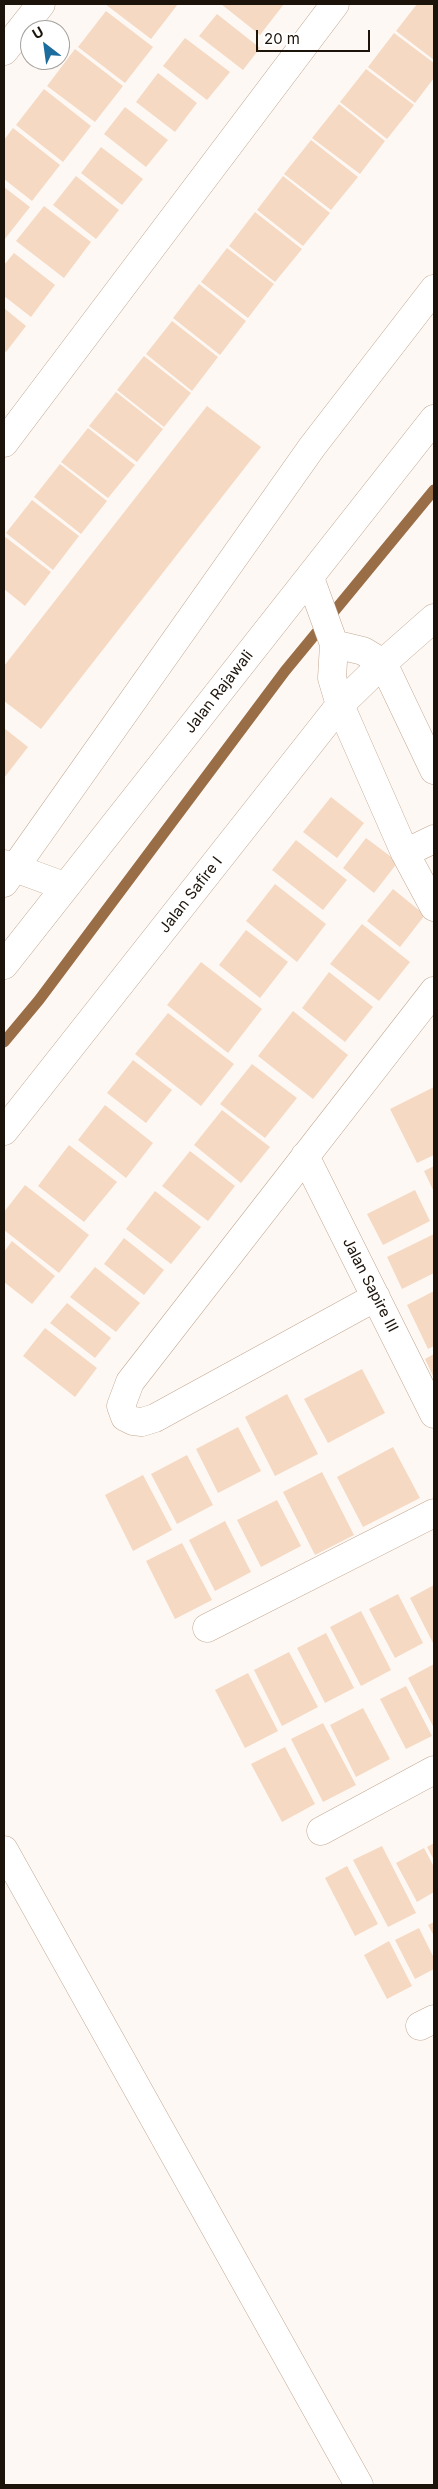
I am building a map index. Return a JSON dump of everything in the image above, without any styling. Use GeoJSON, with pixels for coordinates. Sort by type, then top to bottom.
{"type":"FeatureCollection","features":[{"type":"Feature","properties":{"kind":"street"},"geometry":{"type":"LineString","coordinates":[[4,51],[41,4]]}},
{"type":"Feature","properties":{"kind":"street"},"geometry":{"type":"LineString","coordinates":[[4,443],[335,4]]}},
{"type":"Feature","properties":{"kind":"street"},"geometry":{"type":"LineString","coordinates":[[64,886],[8,872],[312,447],[434,289]]}},
{"type":"Feature","properties":{"kind":"street","name":"Jalan Rajawali"},"geometry":{"type":"LineString","coordinates":[[4,966],[64,886],[314,589],[434,419]]}},
{"type":"Feature","properties":{"kind":"street"},"geometry":{"type":"LineString","coordinates":[[314,589],[332,636],[332,678],[340,705],[405,853],[434,907]]}},
{"type":"Feature","properties":{"kind":"street","name":"Jalan Safire I"},"geometry":{"type":"LineString","coordinates":[[4,1131],[340,705],[383,662],[434,618]]}},
{"type":"Feature","properties":{"kind":"street"},"geometry":{"type":"LineString","coordinates":[[332,636],[383,662],[434,770]]}},
{"type":"Feature","properties":{"kind":"street"},"geometry":{"type":"LineString","coordinates":[[405,853],[434,839]]}},
{"type":"Feature","properties":{"kind":"street"},"geometry":{"type":"LineString","coordinates":[[376,1297],[155,1418],[142,1422],[133,1422],[125,1417],[121,1406],[130,1382],[434,991]]}},
{"type":"Feature","properties":{"kind":"street","name":"Jalan Sapire III"},"geometry":{"type":"LineString","coordinates":[[305,1156],[434,1414]]}},
{"type":"Feature","properties":{"kind":"street"},"geometry":{"type":"LineString","coordinates":[[207,1628],[434,1513]]}},
{"type":"Feature","properties":{"kind":"street"},"geometry":{"type":"LineString","coordinates":[[321,1830],[434,1770]]}},
{"type":"Feature","properties":{"kind":"street"},"geometry":{"type":"LineString","coordinates":[[4,1850],[360,2485]]}},
{"type":"Feature","properties":{"kind":"building"},"geometry":{"type":"Polygon","coordinates":[[[105,4],[178,4],[151,39],[105,4]]]}},
{"type":"Feature","properties":{"kind":"building"},"geometry":{"type":"Polygon","coordinates":[[[221,4],[284,4],[260,35],[221,4]]]}},
{"type":"Feature","properties":{"kind":"building"},"geometry":{"type":"Polygon","coordinates":[[[417,4],[431,4],[434,6],[434,60],[396,31],[417,4]]]}},
{"type":"Feature","properties":{"kind":"building"},"geometry":{"type":"Polygon","coordinates":[[[106,11],[153,47],[125,83],[78,47],[106,11]]]}},
{"type":"Feature","properties":{"kind":"building"},"geometry":{"type":"Polygon","coordinates":[[[217,14],[260,48],[243,70],[199,36],[217,14]]]}},
{"type":"Feature","properties":{"kind":"building"},"geometry":{"type":"Polygon","coordinates":[[[394,33],[434,63],[434,78],[415,103],[368,67],[394,33]]]}},
{"type":"Feature","properties":{"kind":"building"},"geometry":{"type":"Polygon","coordinates":[[[185,38],[230,72],[207,100],[163,66],[185,38]]]}},
{"type":"Feature","properties":{"kind":"building"},"geometry":{"type":"Polygon","coordinates":[[[75,49],[123,86],[95,122],[47,86],[59,70],[70,70],[70,56],[75,49]]]}},
{"type":"Feature","properties":{"kind":"building"},"geometry":{"type":"Polygon","coordinates":[[[366,69],[414,105],[387,139],[340,102],[366,69]]]}},
{"type":"Feature","properties":{"kind":"building"},"geometry":{"type":"Polygon","coordinates":[[[158,73],[197,103],[175,132],[136,102],[158,73]]]}},
{"type":"Feature","properties":{"kind":"building"},"geometry":{"type":"Polygon","coordinates":[[[44,89],[91,126],[63,162],[16,125],[44,89]]]}},
{"type":"Feature","properties":{"kind":"building"},"geometry":{"type":"Polygon","coordinates":[[[339,104],[385,141],[360,174],[312,138],[339,104]]]}},
{"type":"Feature","properties":{"kind":"building"},"geometry":{"type":"Polygon","coordinates":[[[125,107],[168,140],[146,167],[104,134],[125,107]]]}},
{"type":"Feature","properties":{"kind":"building"},"geometry":{"type":"Polygon","coordinates":[[[13,128],[60,165],[32,201],[4,179],[4,140],[13,128]]]}},
{"type":"Feature","properties":{"kind":"building"},"geometry":{"type":"Polygon","coordinates":[[[311,140],[358,177],[331,210],[284,174],[311,140]]]}},
{"type":"Feature","properties":{"kind":"building"},"geometry":{"type":"Polygon","coordinates":[[[101,147],[143,179],[122,205],[81,173],[101,147]]]}},
{"type":"Feature","properties":{"kind":"building"},"geometry":{"type":"Polygon","coordinates":[[[76,176],[119,210],[96,239],[53,205],[76,176]]]}},
{"type":"Feature","properties":{"kind":"building"},"geometry":{"type":"Polygon","coordinates":[[[283,176],[330,213],[303,246],[257,210],[283,176]]]}},
{"type":"Feature","properties":{"kind":"building"},"geometry":{"type":"Polygon","coordinates":[[[4,187],[30,207],[4,240],[4,187]]]}},
{"type":"Feature","properties":{"kind":"building"},"geometry":{"type":"Polygon","coordinates":[[[44,206],[91,242],[64,278],[16,241],[44,206]]]}},
{"type":"Feature","properties":{"kind":"building"},"geometry":{"type":"Polygon","coordinates":[[[255,212],[302,249],[275,282],[229,246],[255,212]]]}},
{"type":"Feature","properties":{"kind":"building"},"geometry":{"type":"Polygon","coordinates":[[[227,248],[274,284],[248,318],[201,282],[227,248]]]}},
{"type":"Feature","properties":{"kind":"building"},"geometry":{"type":"Polygon","coordinates":[[[14,253],[55,285],[31,317],[4,296],[4,265],[14,253]]]}},
{"type":"Feature","properties":{"kind":"building"},"geometry":{"type":"Polygon","coordinates":[[[199,284],[246,321],[220,355],[173,318],[199,284]]]}},
{"type":"Feature","properties":{"kind":"building"},"geometry":{"type":"Polygon","coordinates":[[[4,308],[26,326],[6,352],[4,350],[4,308]]]}},
{"type":"Feature","properties":{"kind":"building"},"geometry":{"type":"Polygon","coordinates":[[[172,321],[218,357],[192,391],[146,354],[172,321]]]}},
{"type":"Feature","properties":{"kind":"building"},"geometry":{"type":"Polygon","coordinates":[[[144,356],[191,393],[164,427],[117,390],[144,356]]]}},
{"type":"Feature","properties":{"kind":"building"},"geometry":{"type":"Polygon","coordinates":[[[116,392],[163,429],[137,462],[89,426],[116,392]]]}},
{"type":"Feature","properties":{"kind":"building"},"geometry":{"type":"Polygon","coordinates":[[[207,406],[261,447],[41,729],[4,701],[4,666],[207,406]]]}},
{"type":"Feature","properties":{"kind":"building"},"geometry":{"type":"Polygon","coordinates":[[[88,428],[135,465],[108,498],[61,462],[88,428]]]}},
{"type":"Feature","properties":{"kind":"building"},"geometry":{"type":"Polygon","coordinates":[[[60,464],[107,501],[81,534],[34,497],[60,464]]]}},
{"type":"Feature","properties":{"kind":"building"},"geometry":{"type":"Polygon","coordinates":[[[32,500],[79,536],[53,570],[6,533],[32,500]]]}},
{"type":"Feature","properties":{"kind":"building"},"geometry":{"type":"Polygon","coordinates":[[[4,536],[51,572],[25,606],[4,589],[4,536]]]}},
{"type":"Feature","properties":{"kind":"building"},"geometry":{"type":"Polygon","coordinates":[[[4,728],[28,747],[4,778],[4,728]]]}},
{"type":"Feature","properties":{"kind":"building"},"geometry":{"type":"Polygon","coordinates":[[[331,797],[364,823],[337,858],[303,832],[331,797]]]}},
{"type":"Feature","properties":{"kind":"building"},"geometry":{"type":"Polygon","coordinates":[[[366,838],[398,862],[374,893],[343,868],[366,838]]]}},
{"type":"Feature","properties":{"kind":"building"},"geometry":{"type":"Polygon","coordinates":[[[296,840],[347,880],[323,910],[272,870],[296,840]]]}},
{"type":"Feature","properties":{"kind":"building"},"geometry":{"type":"Polygon","coordinates":[[[275,884],[326,924],[297,962],[246,921],[275,884]]]}},
{"type":"Feature","properties":{"kind":"building"},"geometry":{"type":"Polygon","coordinates":[[[393,889],[425,915],[400,947],[367,921],[393,889]]]}},
{"type":"Feature","properties":{"kind":"building"},"geometry":{"type":"Polygon","coordinates":[[[362,924],[410,962],[379,1001],[330,964],[362,924]]]}},
{"type":"Feature","properties":{"kind":"building"},"geometry":{"type":"Polygon","coordinates":[[[246,930],[288,962],[260,998],[219,965],[246,930]]]}},
{"type":"Feature","properties":{"kind":"building"},"geometry":{"type":"Polygon","coordinates":[[[201,962],[262,1009],[228,1053],[167,1005],[201,962]]]}},
{"type":"Feature","properties":{"kind":"building"},"geometry":{"type":"Polygon","coordinates":[[[329,972],[373,1007],[345,1042],[302,1008],[329,972]]]}},
{"type":"Feature","properties":{"kind":"building"},"geometry":{"type":"Polygon","coordinates":[[[293,1011],[348,1055],[313,1099],[258,1056],[293,1011]]]}},
{"type":"Feature","properties":{"kind":"building"},"geometry":{"type":"Polygon","coordinates":[[[168,1013],[234,1064],[201,1106],[135,1054],[168,1013]]]}},
{"type":"Feature","properties":{"kind":"building"},"geometry":{"type":"Polygon","coordinates":[[[133,1060],[172,1090],[146,1123],[107,1093],[133,1060]]]}},
{"type":"Feature","properties":{"kind":"building"},"geometry":{"type":"Polygon","coordinates":[[[252,1064],[297,1098],[265,1138],[220,1104],[252,1064]]]}},
{"type":"Feature","properties":{"kind":"building"},"geometry":{"type":"Polygon","coordinates":[[[434,1087],[434,1155],[417,1163],[390,1109],[434,1087]]]}},
{"type":"Feature","properties":{"kind":"building"},"geometry":{"type":"Polygon","coordinates":[[[105,1105],[153,1143],[126,1178],[78,1140],[105,1105]]]}},
{"type":"Feature","properties":{"kind":"building"},"geometry":{"type":"Polygon","coordinates":[[[222,1110],[270,1147],[241,1183],[194,1145],[222,1110]]]}},
{"type":"Feature","properties":{"kind":"building"},"geometry":{"type":"Polygon","coordinates":[[[69,1145],[117,1182],[84,1222],[38,1186],[69,1145]]]}},
{"type":"Feature","properties":{"kind":"building"},"geometry":{"type":"Polygon","coordinates":[[[190,1151],[235,1186],[208,1221],[162,1186],[190,1151]]]}},
{"type":"Feature","properties":{"kind":"building"},"geometry":{"type":"Polygon","coordinates":[[[434,1166],[434,1192],[424,1171],[434,1166]]]}},
{"type":"Feature","properties":{"kind":"building"},"geometry":{"type":"Polygon","coordinates":[[[25,1185],[89,1235],[59,1273],[4,1230],[4,1212],[25,1185]]]}},
{"type":"Feature","properties":{"kind":"building"},"geometry":{"type":"Polygon","coordinates":[[[415,1190],[430,1221],[383,1245],[367,1214],[415,1190]]]}},
{"type":"Feature","properties":{"kind":"building"},"geometry":{"type":"Polygon","coordinates":[[[155,1191],[201,1227],[171,1264],[126,1229],[155,1191]]]}},
{"type":"Feature","properties":{"kind":"building"},"geometry":{"type":"Polygon","coordinates":[[[434,1234],[434,1273],[402,1289],[387,1257],[434,1234]]]}},
{"type":"Feature","properties":{"kind":"building"},"geometry":{"type":"Polygon","coordinates":[[[124,1238],[164,1270],[144,1295],[104,1264],[124,1238]]]}},
{"type":"Feature","properties":{"kind":"building"},"geometry":{"type":"Polygon","coordinates":[[[12,1241],[55,1276],[32,1304],[4,1282],[4,1252],[12,1241]]]}},
{"type":"Feature","properties":{"kind":"building"},"geometry":{"type":"Polygon","coordinates":[[[95,1267],[140,1303],[116,1332],[70,1297],[95,1267]]]}},
{"type":"Feature","properties":{"kind":"building"},"geometry":{"type":"Polygon","coordinates":[[[434,1291],[434,1346],[428,1349],[407,1305],[434,1291]]]}},
{"type":"Feature","properties":{"kind":"building"},"geometry":{"type":"Polygon","coordinates":[[[67,1303],[111,1338],[95,1358],[50,1323],[67,1303]]]}},
{"type":"Feature","properties":{"kind":"building"},"geometry":{"type":"Polygon","coordinates":[[[45,1328],[97,1368],[75,1397],[23,1356],[45,1328]]]}},
{"type":"Feature","properties":{"kind":"building"},"geometry":{"type":"Polygon","coordinates":[[[434,1354],[434,1378],[425,1359],[434,1354]]]}},
{"type":"Feature","properties":{"kind":"building"},"geometry":{"type":"Polygon","coordinates":[[[362,1369],[385,1413],[328,1443],[304,1399],[362,1369]]]}},
{"type":"Feature","properties":{"kind":"building"},"geometry":{"type":"Polygon","coordinates":[[[287,1394],[318,1454],[275,1476],[245,1417],[287,1394]]]}},
{"type":"Feature","properties":{"kind":"building"},"geometry":{"type":"Polygon","coordinates":[[[238,1427],[261,1471],[218,1493],[196,1449],[238,1427]]]}},
{"type":"Feature","properties":{"kind":"building"},"geometry":{"type":"Polygon","coordinates":[[[393,1447],[420,1498],[363,1527],[337,1477],[393,1447]]]}},
{"type":"Feature","properties":{"kind":"building"},"geometry":{"type":"Polygon","coordinates":[[[187,1455],[213,1505],[177,1524],[151,1474],[187,1455]]]}},
{"type":"Feature","properties":{"kind":"building"},"geometry":{"type":"Polygon","coordinates":[[[322,1472],[354,1535],[315,1555],[283,1492],[322,1472]]]}},
{"type":"Feature","properties":{"kind":"building"},"geometry":{"type":"Polygon","coordinates":[[[143,1475],[172,1530],[133,1551],[105,1495],[143,1475]]]}},
{"type":"Feature","properties":{"kind":"building"},"geometry":{"type":"Polygon","coordinates":[[[277,1500],[301,1546],[261,1567],[237,1520],[277,1500]]]}},
{"type":"Feature","properties":{"kind":"building"},"geometry":{"type":"Polygon","coordinates":[[[225,1521],[251,1572],[215,1591],[189,1540],[225,1521]]]}},
{"type":"Feature","properties":{"kind":"building"},"geometry":{"type":"Polygon","coordinates":[[[182,1543],[212,1600],[175,1619],[146,1561],[182,1543]]]}},
{"type":"Feature","properties":{"kind":"building"},"geometry":{"type":"Polygon","coordinates":[[[434,1585],[434,1645],[410,1598],[434,1585]]]}},
{"type":"Feature","properties":{"kind":"building"},"geometry":{"type":"Polygon","coordinates":[[[398,1594],[423,1643],[395,1658],[369,1609],[398,1594]]]}},
{"type":"Feature","properties":{"kind":"building"},"geometry":{"type":"Polygon","coordinates":[[[361,1611],[391,1670],[361,1686],[330,1627],[361,1611]]]}},
{"type":"Feature","properties":{"kind":"building"},"geometry":{"type":"Polygon","coordinates":[[[326,1633],[354,1688],[325,1703],[297,1648],[326,1633]]]}},
{"type":"Feature","properties":{"kind":"building"},"geometry":{"type":"Polygon","coordinates":[[[289,1652],[318,1707],[282,1726],[254,1670],[289,1652]]]}},
{"type":"Feature","properties":{"kind":"building"},"geometry":{"type":"Polygon","coordinates":[[[434,1664],[434,1728],[408,1678],[434,1664]]]}},
{"type":"Feature","properties":{"kind":"building"},"geometry":{"type":"Polygon","coordinates":[[[248,1673],[278,1731],[245,1748],[215,1690],[248,1673]]]}},
{"type":"Feature","properties":{"kind":"building"},"geometry":{"type":"Polygon","coordinates":[[[406,1686],[432,1736],[406,1749],[380,1699],[406,1686]]]}},
{"type":"Feature","properties":{"kind":"building"},"geometry":{"type":"Polygon","coordinates":[[[363,1708],[390,1759],[356,1777],[330,1725],[363,1708]]]}},
{"type":"Feature","properties":{"kind":"building"},"geometry":{"type":"Polygon","coordinates":[[[323,1723],[356,1785],[323,1802],[291,1739],[323,1723]]]}},
{"type":"Feature","properties":{"kind":"building"},"geometry":{"type":"Polygon","coordinates":[[[285,1747],[315,1804],[282,1822],[251,1764],[285,1747]]]}},
{"type":"Feature","properties":{"kind":"building"},"geometry":{"type":"Polygon","coordinates":[[[434,1843],[434,1860],[427,1847],[434,1843]]]}},
{"type":"Feature","properties":{"kind":"building"},"geometry":{"type":"Polygon","coordinates":[[[382,1846],[416,1913],[388,1927],[353,1860],[382,1846]]]}},
{"type":"Feature","properties":{"kind":"building"},"geometry":{"type":"Polygon","coordinates":[[[424,1848],[434,1867],[434,1892],[417,1902],[396,1863],[424,1848]]]}},
{"type":"Feature","properties":{"kind":"building"},"geometry":{"type":"Polygon","coordinates":[[[347,1866],[378,1924],[355,1936],[325,1878],[347,1866]]]}},
{"type":"Feature","properties":{"kind":"building"},"geometry":{"type":"Polygon","coordinates":[[[434,1922],[434,1936],[428,1925],[434,1922]]]}},
{"type":"Feature","properties":{"kind":"building"},"geometry":{"type":"Polygon","coordinates":[[[419,1928],[434,1958],[434,1969],[415,1979],[395,1940],[419,1928]]]}},
{"type":"Feature","properties":{"kind":"building"},"geometry":{"type":"Polygon","coordinates":[[[389,1941],[412,1986],[387,1999],[364,1955],[389,1941]]]}},
{"type":"Feature","properties":{"kind":"waterway"},"geometry":{"type":"LineString","coordinates":[[4,1042],[39,1000],[285,671],[434,490]]}}]}
